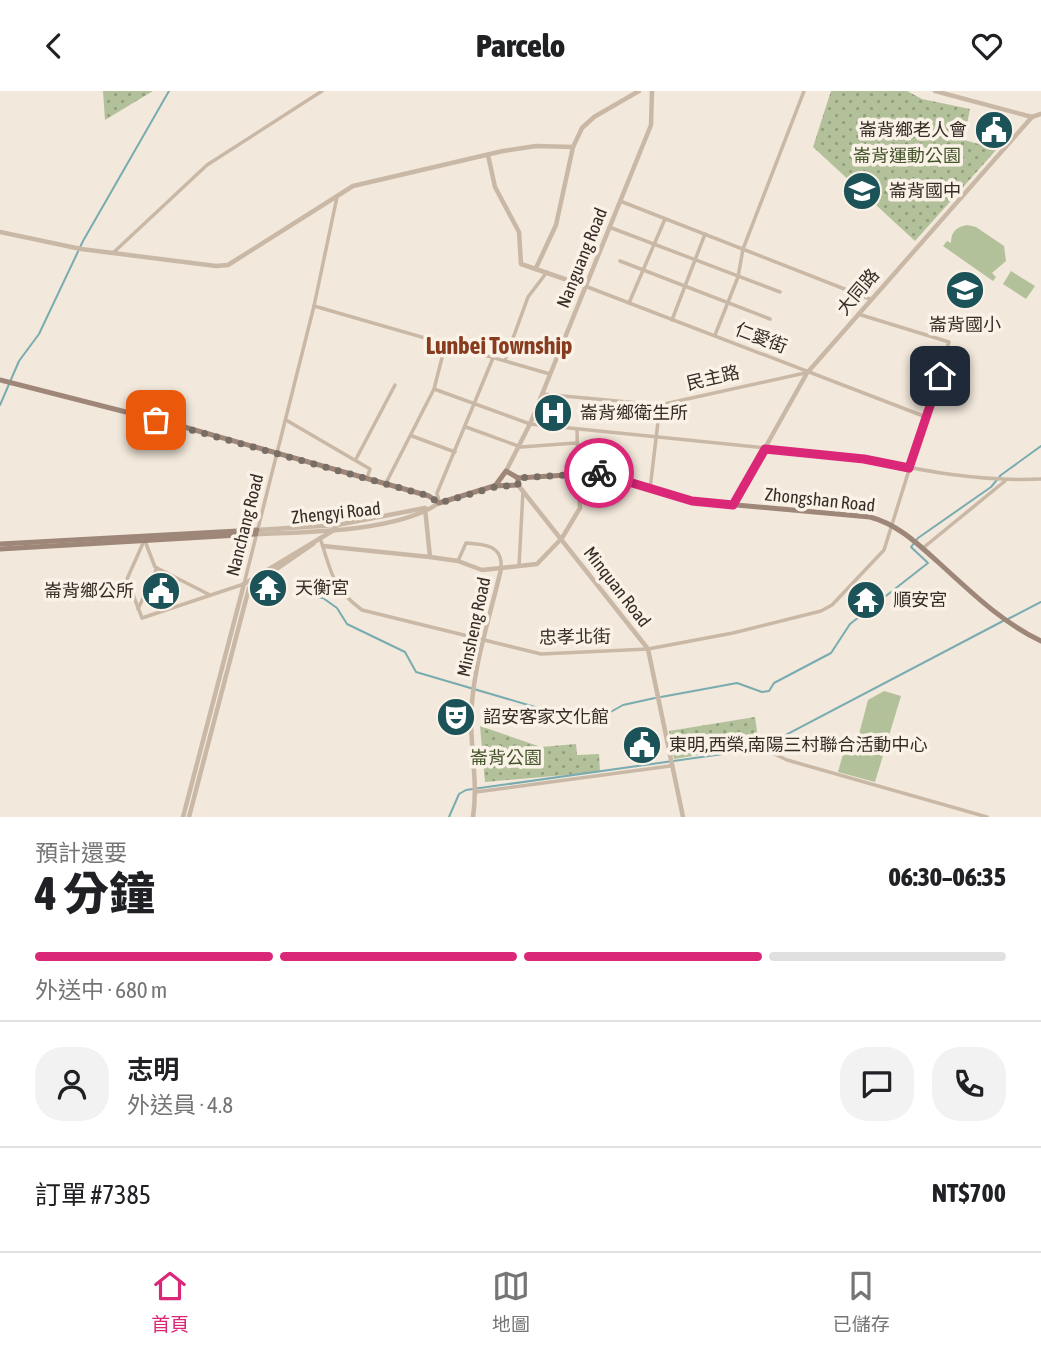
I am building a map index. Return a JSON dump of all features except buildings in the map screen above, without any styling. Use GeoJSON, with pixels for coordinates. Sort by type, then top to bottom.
{"type":"FeatureCollection","features":[{"type":"Feature","properties":{"kind":"main road"},"geometry":{"type":"LineString","coordinates":[[0,380],[429,496],[439,503],[495,487],[520,487],[518,478],[506,471],[495,487]]}},
{"type":"Feature","properties":{"kind":"main road","name":"Zhongshan Road"},"geometry":{"type":"LineString","coordinates":[[518,478],[599,473],[692,501],[870,517],[891,524],[923,548],[1009,625],[1041,642]]}},
{"type":"Feature","properties":{"kind":"main road","name":"Zhengyi Road"},"geometry":{"type":"LineString","coordinates":[[0,547],[256,532]]}},
{"type":"Feature","properties":{"kind":"street"},"geometry":{"type":"LineString","coordinates":[[114,253],[207,165],[322,91]]}},
{"type":"Feature","properties":{"kind":"street"},"geometry":{"type":"LineString","coordinates":[[536,268],[556,225],[573,147],[582,128],[594,117],[639,91]]}},
{"type":"Feature","properties":{"kind":"street","name":"Nanguang Road"},"geometry":{"type":"LineString","coordinates":[[506,471],[521,447],[651,125],[652,91]]}},
{"type":"Feature","properties":{"kind":"street"},"geometry":{"type":"LineString","coordinates":[[715,336],[738,277],[743,249],[804,91]]}},
{"type":"Feature","properties":{"kind":"street"},"geometry":{"type":"LineString","coordinates":[[935,91],[953,93],[1032,117],[1041,114]]}},
{"type":"Feature","properties":{"kind":"street","name":"大同路"},"geometry":{"type":"LineString","coordinates":[[733,505],[807,373],[1032,117]]}},
{"type":"Feature","properties":{"kind":"street"},"geometry":{"type":"LineString","coordinates":[[0,232],[114,253],[228,265],[353,186],[536,146],[573,147]]}},
{"type":"Feature","properties":{"kind":"street"},"geometry":{"type":"LineString","coordinates":[[488,155],[495,187],[519,232],[521,264],[585,286]]}},
{"type":"Feature","properties":{"kind":"street","name":"Nanchang Road"},"geometry":{"type":"LineString","coordinates":[[189,817],[246,586],[256,532],[314,306],[337,197]]}},
{"type":"Feature","properties":{"kind":"street"},"geometry":{"type":"LineString","coordinates":[[620,201],[870,299]]}},
{"type":"Feature","properties":{"kind":"street"},"geometry":{"type":"LineString","coordinates":[[629,303],[665,219]]}},
{"type":"Feature","properties":{"kind":"street"},"geometry":{"type":"LineString","coordinates":[[609,227],[780,292]]}},
{"type":"Feature","properties":{"kind":"street"},"geometry":{"type":"LineString","coordinates":[[671,320],[705,235]]}},
{"type":"Feature","properties":{"kind":"street"},"geometry":{"type":"LineString","coordinates":[[620,261],[770,319]]}},
{"type":"Feature","properties":{"kind":"street"},"geometry":{"type":"LineString","coordinates":[[505,361],[528,297],[547,272]]}},
{"type":"Feature","properties":{"kind":"street","name":"仁愛街"},"geometry":{"type":"LineString","coordinates":[[585,286],[926,417]]}},
{"type":"Feature","properties":{"kind":"street"},"geometry":{"type":"LineString","coordinates":[[314,306],[550,374]]}},
{"type":"Feature","properties":{"kind":"street","name":"忠孝北街"},"geometry":{"type":"LineString","coordinates":[[319,531],[333,582],[344,597],[362,610],[541,654],[648,649],[733,633],[821,611],[832,605],[884,550],[949,342],[858,314]]}},
{"type":"Feature","properties":{"kind":"street"},"geometry":{"type":"LineString","coordinates":[[385,485],[406,439],[412,436],[434,389],[446,342]]}},
{"type":"Feature","properties":{"kind":"street"},"geometry":{"type":"LineString","coordinates":[[439,503],[437,493],[476,405],[493,358]]}},
{"type":"Feature","properties":{"kind":"street"},"geometry":{"type":"LineString","coordinates":[[795,366],[796,374]]}},
{"type":"Feature","properties":{"kind":"street","name":"民主路"},"geometry":{"type":"LineString","coordinates":[[542,394],[660,405],[807,373]]}},
{"type":"Feature","properties":{"kind":"street"},"geometry":{"type":"LineString","coordinates":[[356,459],[395,385]]}},
{"type":"Feature","properties":{"kind":"street"},"geometry":{"type":"LineString","coordinates":[[434,389],[530,423],[864,459],[1005,481],[1041,479]]}},
{"type":"Feature","properties":{"kind":"street"},"geometry":{"type":"LineString","coordinates":[[650,490],[660,405]]}},
{"type":"Feature","properties":{"kind":"street"},"geometry":{"type":"LineString","coordinates":[[286,420],[370,469],[366,480]]}},
{"type":"Feature","properties":{"kind":"street"},"geometry":{"type":"LineString","coordinates":[[466,427],[521,447],[576,443]]}},
{"type":"Feature","properties":{"kind":"street"},"geometry":{"type":"LineString","coordinates":[[520,487],[562,538],[580,509],[577,428]]}},
{"type":"Feature","properties":{"kind":"street"},"geometry":{"type":"LineString","coordinates":[[412,436],[455,451]]}},
{"type":"Feature","properties":{"kind":"street"},"geometry":{"type":"LineString","coordinates":[[923,548],[1005,481]]}},
{"type":"Feature","properties":{"kind":"street"},"geometry":{"type":"LineString","coordinates":[[519,566],[520,487]]}},
{"type":"Feature","properties":{"kind":"street","name":"Zhengyi Road"},"geometry":{"type":"LineString","coordinates":[[256,532],[319,531],[425,510],[439,503]]}},
{"type":"Feature","properties":{"kind":"street"},"geometry":{"type":"LineString","coordinates":[[425,510],[430,557]]}},
{"type":"Feature","properties":{"kind":"street"},"geometry":{"type":"LineString","coordinates":[[144,538],[127,579],[142,618],[246,586],[319,531],[336,527]]}},
{"type":"Feature","properties":{"kind":"street"},"geometry":{"type":"LineString","coordinates":[[144,538],[157,568],[210,595]]}},
{"type":"Feature","properties":{"kind":"street","name":"Minquan Road"},"geometry":{"type":"LineString","coordinates":[[323,546],[458,561],[482,570],[537,564],[562,538],[648,649],[670,766],[683,817]]}},
{"type":"Feature","properties":{"kind":"street"},"geometry":{"type":"LineString","coordinates":[[458,561],[466,543],[485,544],[493,546],[502,559],[501,569]]}},
{"type":"Feature","properties":{"kind":"street"},"geometry":{"type":"LineString","coordinates":[[138,609],[157,568]]}},
{"type":"Feature","properties":{"kind":"street","name":"Minsheng Road"},"geometry":{"type":"LineString","coordinates":[[473,817],[476,792],[471,719],[484,642],[501,569]]}},
{"type":"Feature","properties":{"kind":"street","name":"Nanchang Road"},"geometry":{"type":"LineString","coordinates":[[183,817],[246,586]]}},
{"type":"Feature","properties":{"kind":"street"},"geometry":{"type":"LineString","coordinates":[[766,751],[787,760],[987,817]]}},
{"type":"Feature","properties":{"kind":"street"},"geometry":{"type":"LineString","coordinates":[[476,792],[670,766]]}},
{"type":"Feature","properties":{"kind":"green space"},"geometry":{"type":"Polygon","coordinates":[[[103,91],[153,91],[105,120],[103,91]]]}},
{"type":"Feature","properties":{"kind":"green space","name":"崙背運動公園"},"geometry":{"type":"Polygon","coordinates":[[[831,91],[907,91],[922,99],[970,109],[964,140],[997,149],[915,241],[813,147],[831,91]]]}},
{"type":"Feature","properties":{"kind":"green space"},"geometry":{"type":"Polygon","coordinates":[[[967,225],[976,227],[1004,246],[1006,261],[992,273],[996,277],[993,281],[943,246],[947,241],[951,243],[953,233],[957,229],[967,225]]]}},
{"type":"Feature","properties":{"kind":"green space"},"geometry":{"type":"Polygon","coordinates":[[[1011,271],[1035,286],[1026,299],[1003,284],[1011,271]]]}},
{"type":"Feature","properties":{"kind":"green space"},"geometry":{"type":"Polygon","coordinates":[[[884,691],[901,696],[875,782],[838,772],[848,736],[858,738],[868,700],[884,691]]]}},
{"type":"Feature","properties":{"kind":"green space"},"geometry":{"type":"Polygon","coordinates":[[[755,717],[759,745],[674,759],[669,731],[755,717]]]}},
{"type":"Feature","properties":{"kind":"green space","name":"崙背公園"},"geometry":{"type":"Polygon","coordinates":[[[480,726],[541,747],[576,744],[577,755],[599,754],[600,772],[485,782],[480,726]]]}},
{"type":"Feature","properties":{"kind":"waterway"},"geometry":{"type":"LineString","coordinates":[[0,405],[19,361],[39,334],[83,241],[169,91]]}},
{"type":"Feature","properties":{"kind":"waterway"},"geometry":{"type":"LineString","coordinates":[[661,697],[737,683],[762,692],[769,691],[774,683],[831,653],[850,624],[928,563],[911,547],[918,538],[991,487],[1001,475],[1041,446]]}},
{"type":"Feature","properties":{"kind":"waterway"},"geometry":{"type":"LineString","coordinates":[[312,596],[323,598],[337,608],[347,624],[405,652],[416,672],[576,719],[600,718],[623,705],[655,698]]}},
{"type":"Feature","properties":{"kind":"waterway"},"geometry":{"type":"LineString","coordinates":[[1008,619],[1041,602]]}},
{"type":"Feature","properties":{"kind":"waterway"},"geometry":{"type":"LineString","coordinates":[[449,817],[459,794],[466,790],[759,749],[1003,621]]}},
{"type":"Feature","properties":{"kind":"way so far"},"geometry":{"type":"LineString","coordinates":[[156,420],[429,496],[439,503],[495,487],[518,485],[518,478],[599,473]]}},
{"type":"Feature","properties":{"kind":"place","name":"崙背鄉老人會"},"geometry":{"type":"Point","coordinates":[994,130]}},
{"type":"Feature","properties":{"kind":"place","name":"崙背國中"},"geometry":{"type":"Point","coordinates":[862,191]}},
{"type":"Feature","properties":{"kind":"place","name":"崙背國小"},"geometry":{"type":"Point","coordinates":[965,290]}},
{"type":"Feature","properties":{"kind":"place","name":"崙背鄉衛生所"},"geometry":{"type":"Point","coordinates":[553,413]}},
{"type":"Feature","properties":{"kind":"place","name":"天衡宮"},"geometry":{"type":"Point","coordinates":[268,588]}},
{"type":"Feature","properties":{"kind":"place","name":"崙背鄉公所"},"geometry":{"type":"Point","coordinates":[161,591]}},
{"type":"Feature","properties":{"kind":"place","name":"順安宮"},"geometry":{"type":"Point","coordinates":[866,600]}},
{"type":"Feature","properties":{"kind":"place","name":"詔安客家文化館"},"geometry":{"type":"Point","coordinates":[456,717]}},
{"type":"Feature","properties":{"kind":"place","name":"東明,西榮,南陽三村聯合活動中心"},"geometry":{"type":"Point","coordinates":[642,745]}},
{"type":"Feature","properties":{"kind":"district","name":"Lunbei Township"},"geometry":{"type":"Point","coordinates":[499,346]}},
{"type":"Feature","properties":{"kind":"route"},"geometry":{"type":"LineString","coordinates":[[599,473],[692,501],[733,505],[765,449],[864,459],[909,468],[940,376]]}}]}
